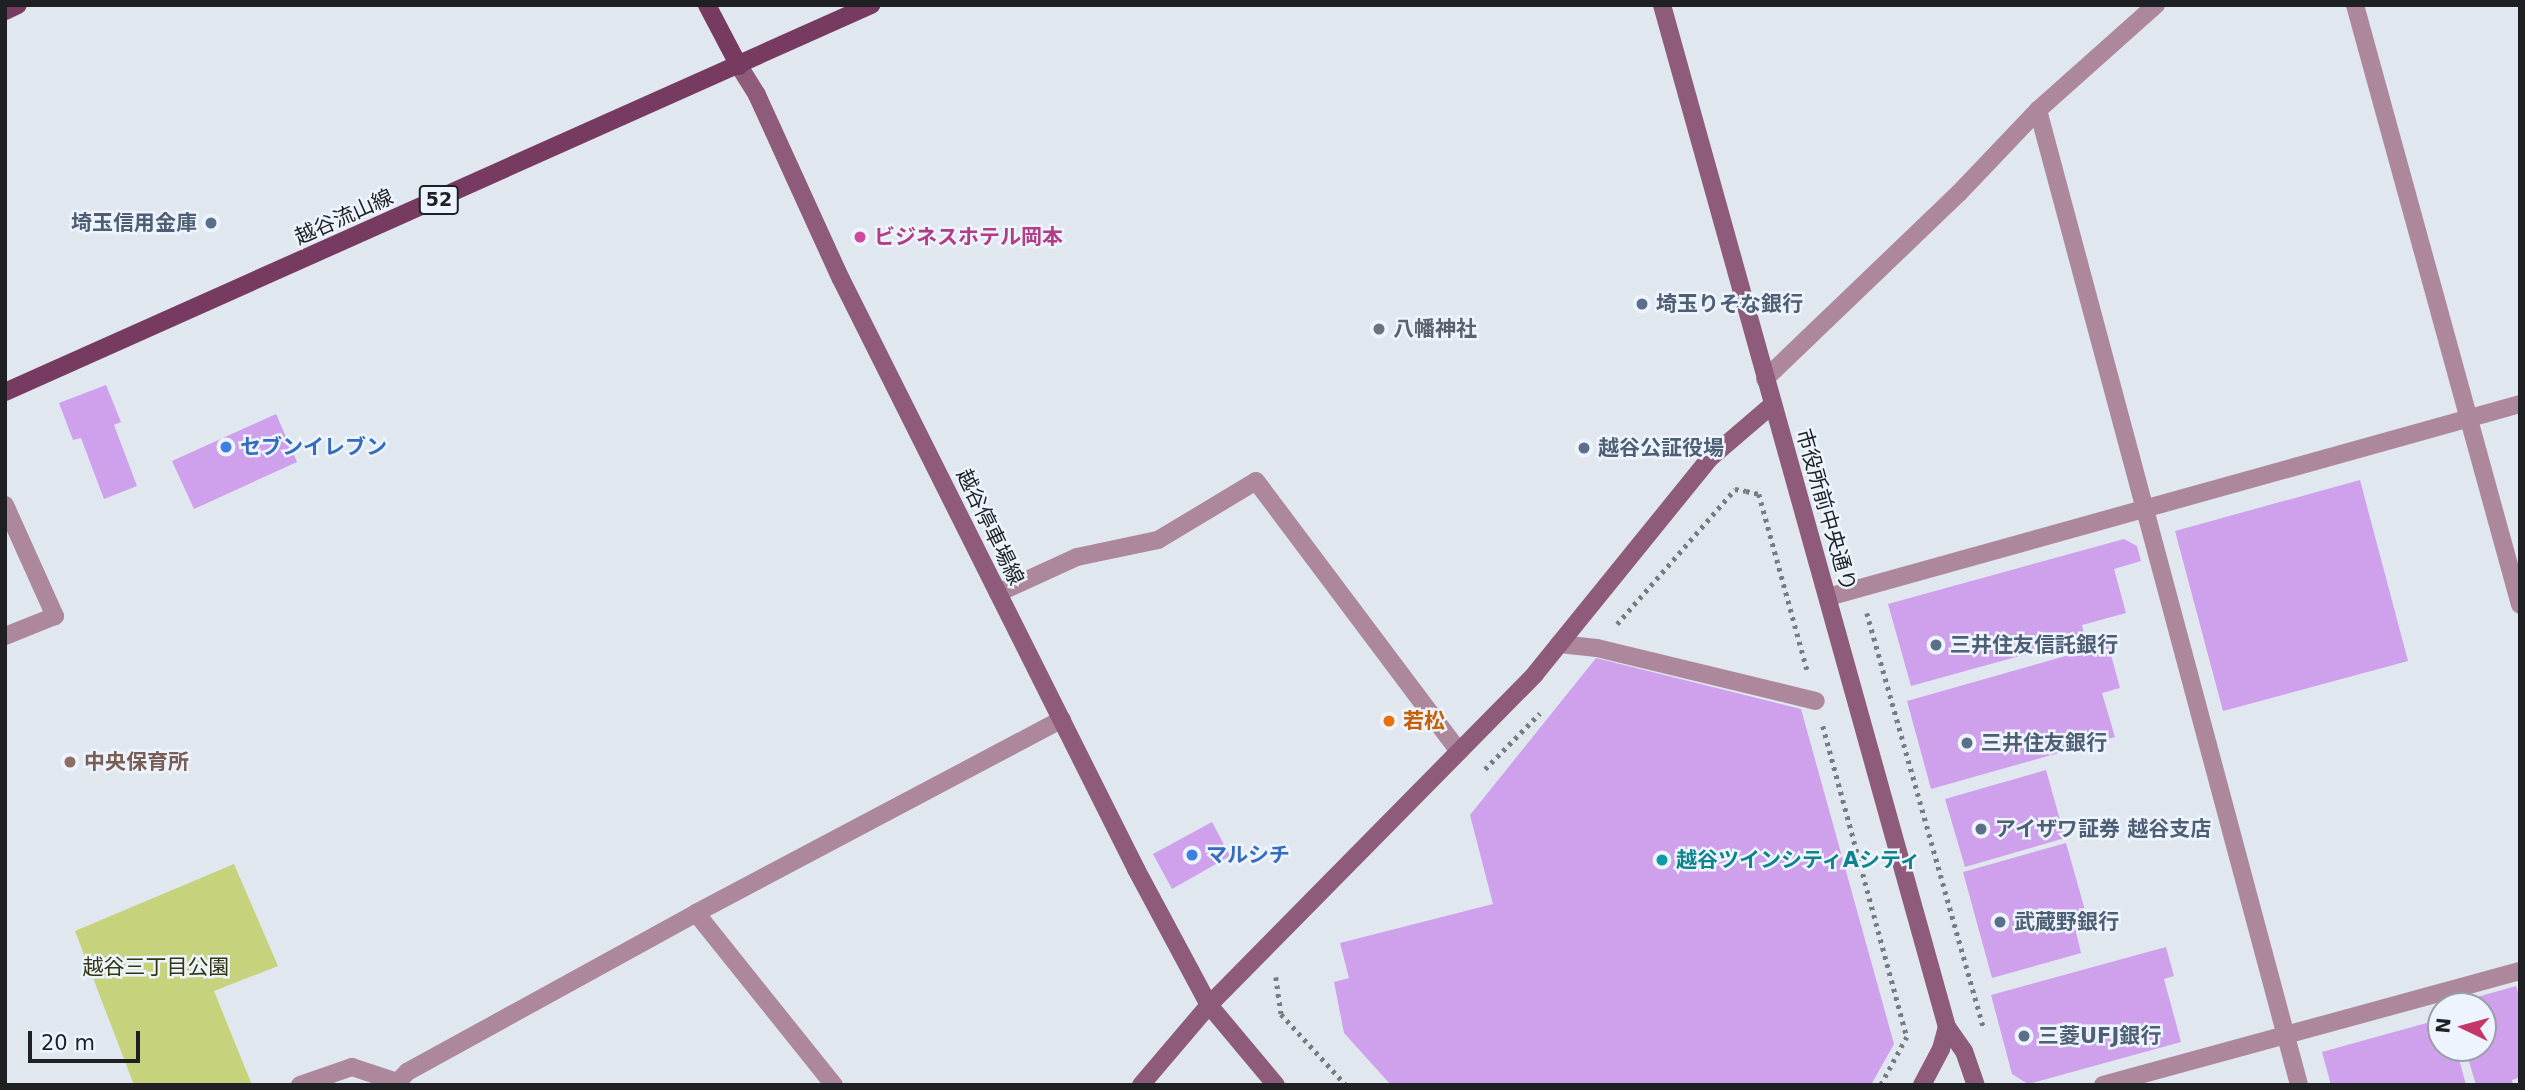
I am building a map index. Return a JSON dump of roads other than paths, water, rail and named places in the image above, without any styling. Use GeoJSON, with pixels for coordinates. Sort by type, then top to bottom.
{"type":"FeatureCollection","features":[{"type":"Feature","properties":{"kind":"main road"},"geometry":{"type":"LineString","coordinates":[[5,11],[18,5]]}},
{"type":"Feature","properties":{"kind":"main road"},"geometry":{"type":"LineString","coordinates":[[707,5],[739,66]]}},
{"type":"Feature","properties":{"kind":"main road","name":"越谷流山線"},"geometry":{"type":"LineString","coordinates":[[5,392],[871,5]]}},
{"type":"Feature","properties":{"kind":"street","name":"市役所前中央通り"},"geometry":{"type":"LineString","coordinates":[[1662,5],[1948,1027],[1964,1051],[1976,1085]]}},
{"type":"Feature","properties":{"kind":"street"},"geometry":{"type":"LineString","coordinates":[[1765,379],[1959,193],[2038,110],[2156,5]]}},
{"type":"Feature","properties":{"kind":"street"},"geometry":{"type":"LineString","coordinates":[[2354,5],[2520,605]]}},
{"type":"Feature","properties":{"kind":"street","name":"越谷停車場線"},"geometry":{"type":"LineString","coordinates":[[739,66],[757,95],[841,279],[1136,869],[1209,1005],[1276,1085]]}},
{"type":"Feature","properties":{"kind":"street"},"geometry":{"type":"LineString","coordinates":[[2038,110],[2299,1085]]}},
{"type":"Feature","properties":{"kind":"street"},"geometry":{"type":"LineString","coordinates":[[1828,597],[2520,404]]}},
{"type":"Feature","properties":{"kind":"street"},"geometry":{"type":"LineString","coordinates":[[1141,1085],[1209,1005],[1535,674],[1709,459],[1772,405]]}},
{"type":"Feature","properties":{"kind":"street"},"geometry":{"type":"LineString","coordinates":[[998,593],[1077,557],[1158,540],[1256,481],[1459,751]]}},
{"type":"Feature","properties":{"kind":"street"},"geometry":{"type":"LineString","coordinates":[[5,505],[55,616],[5,636]]}},
{"type":"Feature","properties":{"kind":"street"},"geometry":{"type":"LineString","coordinates":[[1559,644],[1597,648],[1816,701]]}},
{"type":"Feature","properties":{"kind":"street"},"geometry":{"type":"LineString","coordinates":[[300,1085],[352,1067],[404,1081],[696,913],[1062,719]]}},
{"type":"Feature","properties":{"kind":"street"},"geometry":{"type":"LineString","coordinates":[[696,913],[834,1085]]}},
{"type":"Feature","properties":{"kind":"street"},"geometry":{"type":"LineString","coordinates":[[2103,1085],[2520,971]]}},
{"type":"Feature","properties":{"kind":"street"},"geometry":{"type":"LineString","coordinates":[[1922,1085],[1941,1049],[1948,1027]]}},
{"type":"Feature","properties":{"kind":"place","name":"埼玉信用金庫"},"geometry":{"type":"Point","coordinates":[211,223]}},
{"type":"Feature","properties":{"kind":"place","name":"ビジネスホテル岡本"},"geometry":{"type":"Point","coordinates":[860,237]}},
{"type":"Feature","properties":{"kind":"place","name":"埼玉りそな銀行"},"geometry":{"type":"Point","coordinates":[1642,304]}},
{"type":"Feature","properties":{"kind":"place","name":"八幡神社"},"geometry":{"type":"Point","coordinates":[1379,329]}},
{"type":"Feature","properties":{"kind":"place","name":"セブンイレブン"},"geometry":{"type":"Point","coordinates":[226,447]}},
{"type":"Feature","properties":{"kind":"place","name":"越谷公証役場"},"geometry":{"type":"Point","coordinates":[1584,448]}},
{"type":"Feature","properties":{"kind":"place","name":"三井住友信託銀行"},"geometry":{"type":"Point","coordinates":[1936,645]}},
{"type":"Feature","properties":{"kind":"place","name":"若松"},"geometry":{"type":"Point","coordinates":[1389,721]}},
{"type":"Feature","properties":{"kind":"place","name":"三井住友銀行"},"geometry":{"type":"Point","coordinates":[1967,743]}},
{"type":"Feature","properties":{"kind":"place","name":"中央保育所"},"geometry":{"type":"Point","coordinates":[70,762]}},
{"type":"Feature","properties":{"kind":"place","name":"アイザワ証券 越谷支店"},"geometry":{"type":"Point","coordinates":[1981,829]}},
{"type":"Feature","properties":{"kind":"place","name":"マルシチ"},"geometry":{"type":"Point","coordinates":[1192,855]}},
{"type":"Feature","properties":{"kind":"place","name":"越谷ツインシティAシティ"},"geometry":{"type":"Point","coordinates":[1662,860]}},
{"type":"Feature","properties":{"kind":"place","name":"武蔵野銀行"},"geometry":{"type":"Point","coordinates":[2000,922]}},
{"type":"Feature","properties":{"kind":"place","name":"三菱UFJ銀行"},"geometry":{"type":"Point","coordinates":[2024,1036]}},
{"type":"Feature","properties":{"kind":"park label","name":"越谷三丁目公園"},"geometry":{"type":"Point","coordinates":[156,967]}}]}
